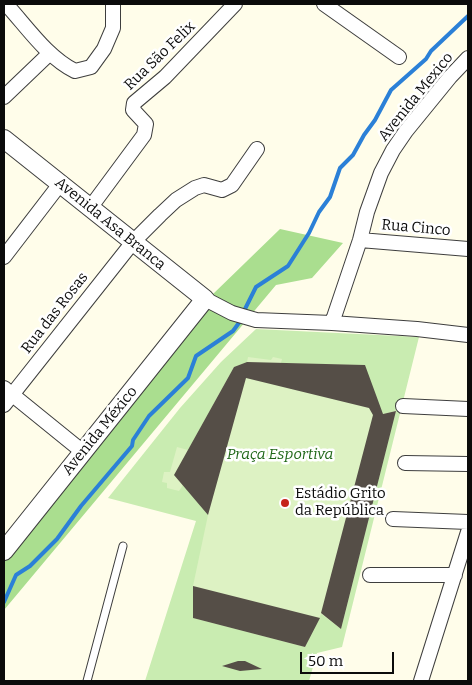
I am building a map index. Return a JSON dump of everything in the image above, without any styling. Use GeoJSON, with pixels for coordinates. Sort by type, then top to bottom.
{"type":"FeatureCollection","features":[{"type":"Feature","properties":{"kind":"street"},"geometry":{"type":"LineString","coordinates":[[6,4],[58,60],[75,71],[90,67],[104,49],[113,28],[113,4]]}},
{"type":"Feature","properties":{"kind":"street","name":"Rua São Felix"},"geometry":{"type":"LineString","coordinates":[[90,208],[144,135],[146,124],[134,110],[134,103],[160,82],[235,4]]}},
{"type":"Feature","properties":{"kind":"street"},"geometry":{"type":"LineString","coordinates":[[324,4],[399,57]]}},
{"type":"Feature","properties":{"kind":"street"},"geometry":{"type":"LineString","coordinates":[[4,97],[50,52]]}},
{"type":"Feature","properties":{"kind":"street","name":"Avenida Mexico"},"geometry":{"type":"LineString","coordinates":[[332,323],[381,173],[406,131],[468,58]]}},
{"type":"Feature","properties":{"kind":"street","name":"Avenida Asa Branca"},"geometry":{"type":"LineString","coordinates":[[4,139],[194,292],[200,305]]}},
{"type":"Feature","properties":{"kind":"street","name":"Rua das Rosas"},"geometry":{"type":"LineString","coordinates":[[6,396],[133,242],[176,200],[195,188],[204,186],[222,190],[232,185],[257,150]]}},
{"type":"Feature","properties":{"kind":"street"},"geometry":{"type":"LineString","coordinates":[[4,257],[60,184]]}},
{"type":"Feature","properties":{"kind":"street","name":"Rua Cinco"},"geometry":{"type":"LineString","coordinates":[[360,240],[468,249]]}},
{"type":"Feature","properties":{"kind":"street"},"geometry":{"type":"LineString","coordinates":[[200,305],[256,320],[417,329],[468,335]]}},
{"type":"Feature","properties":{"kind":"street","name":"Avenida México"},"geometry":{"type":"LineString","coordinates":[[4,551],[200,305]]}},
{"type":"Feature","properties":{"kind":"street"},"geometry":{"type":"LineString","coordinates":[[6,396],[83,452]]}},
{"type":"Feature","properties":{"kind":"street"},"geometry":{"type":"LineString","coordinates":[[403,406],[468,409]]}},
{"type":"Feature","properties":{"kind":"street"},"geometry":{"type":"LineString","coordinates":[[405,463],[468,464]]}},
{"type":"Feature","properties":{"kind":"street"},"geometry":{"type":"LineString","coordinates":[[392,519],[468,522]]}},
{"type":"Feature","properties":{"kind":"street"},"geometry":{"type":"LineString","coordinates":[[422,681],[468,532]]}},
{"type":"Feature","properties":{"kind":"street"},"geometry":{"type":"LineString","coordinates":[[370,575],[455,575]]}},
{"type":"Feature","properties":{"kind":"lane"},"geometry":{"type":"LineString","coordinates":[[87,681],[123,546]]}},
{"type":"Feature","properties":{"kind":"green space"},"geometry":{"type":"Polygon","coordinates":[[[280,229],[343,243],[312,278],[276,285],[4,610],[4,554],[212,295],[280,229]]]}},
{"type":"Feature","properties":{"kind":"green space","name":"Estádio Grito da República"},"geometry":{"type":"Polygon","coordinates":[[[256,329],[419,337],[342,647],[317,653],[309,681],[145,681],[196,521],[108,498],[180,408],[221,362],[256,329]]]}},
{"type":"Feature","properties":{"kind":"green space","name":"Estádio Grito da República"},"geometry":{"type":"Polygon","coordinates":[[[248,357],[271,360],[273,357],[282,359],[281,363],[365,365],[373,416],[396,411],[341,629],[321,614],[305,647],[193,618],[193,586],[208,515],[183,485],[179,491],[167,488],[167,483],[162,482],[164,472],[170,472],[177,447],[188,450],[234,367],[247,362],[248,357]]]}},
{"type":"Feature","properties":{"kind":"building"},"geometry":{"type":"Polygon","coordinates":[[[247,362],[365,365],[383,414],[396,411],[341,629],[321,613],[373,415],[369,408],[246,378],[208,515],[174,475],[234,367],[247,362]]]}},
{"type":"Feature","properties":{"kind":"building"},"geometry":{"type":"Polygon","coordinates":[[[193,586],[320,618],[305,647],[193,618],[193,586]]]}},
{"type":"Feature","properties":{"kind":"building"},"geometry":{"type":"Polygon","coordinates":[[[245,661],[262,669],[240,671],[222,666],[245,661]]]}},
{"type":"Feature","properties":{"kind":"waterway"},"geometry":{"type":"LineString","coordinates":[[243,313],[256,287],[288,266],[309,233],[319,212],[330,197],[340,168],[353,155],[391,90],[426,59],[431,51],[468,16]]}},
{"type":"Feature","properties":{"kind":"waterway"},"geometry":{"type":"LineString","coordinates":[[4,602],[16,575],[30,566],[57,539],[81,506],[132,446],[133,440],[149,416],[188,378],[196,356],[233,331],[241,320]]}},
{"type":"Feature","properties":{"kind":"place","name":"Estádio Grito da República"},"geometry":{"type":"Point","coordinates":[285,503]}},
{"type":"Feature","properties":{"kind":"park label","name":"Praça Esportiva"},"geometry":{"type":"Point","coordinates":[280,455]}}]}
